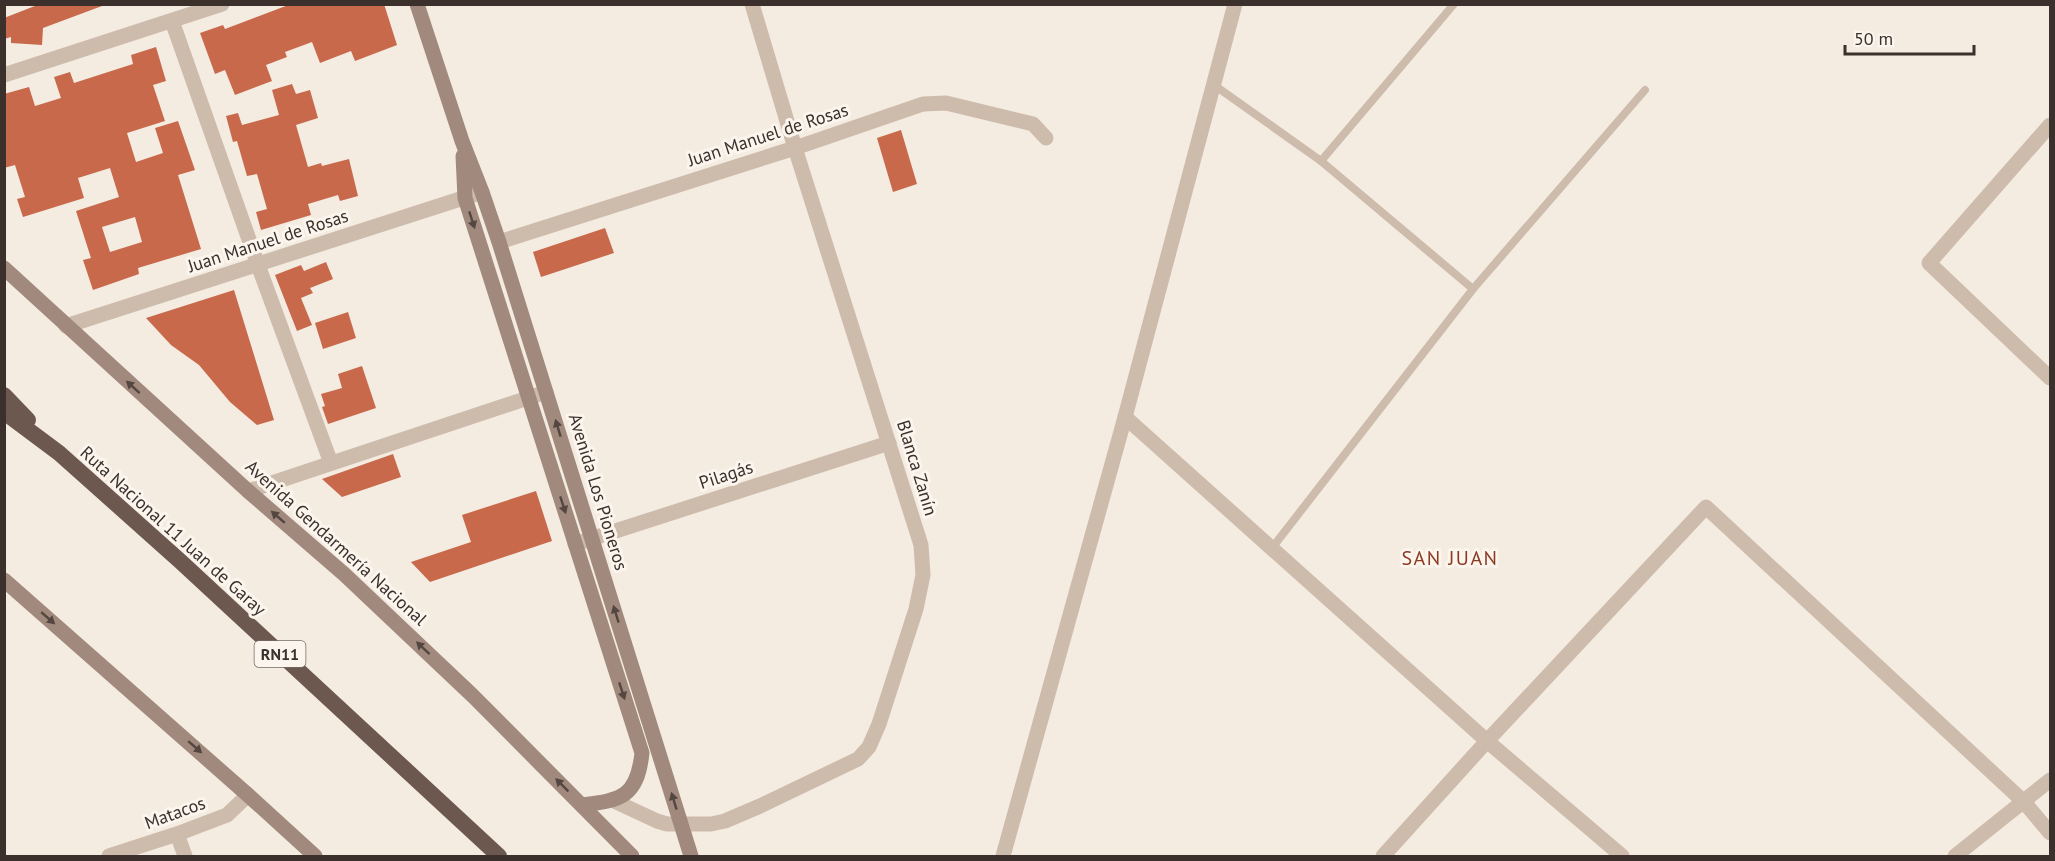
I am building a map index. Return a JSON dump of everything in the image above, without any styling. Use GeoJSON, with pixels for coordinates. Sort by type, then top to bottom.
{"type":"FeatureCollection","features":[{"type":"Feature","properties":{"kind":"highway","name":"Ruta Nacional 11 Juan de Garay"},"geometry":{"type":"LineString","coordinates":[[4,395],[59,453],[180,561],[499,856]]}},
{"type":"Feature","properties":{"kind":"highway","name":"Ruta Nacional 11 Juan de Garay"},"geometry":{"type":"LineString","coordinates":[[4,412],[59,453]]}},
{"type":"Feature","properties":{"kind":"main road","name":"Avenida Los Pioneros"},"geometry":{"type":"LineString","coordinates":[[417,4],[462,141],[499,242],[692,856]]}},
{"type":"Feature","properties":{"kind":"main road","name":"Avenida Los Pioneros"},"geometry":{"type":"LineString","coordinates":[[462,141],[465,198],[642,753],[640,772],[632,789],[614,801]]}},
{"type":"Feature","properties":{"kind":"main road","name":"Avenida Gendarmería Nacional"},"geometry":{"type":"LineString","coordinates":[[4,268],[248,490],[345,574],[473,696],[632,856]]}},
{"type":"Feature","properties":{"kind":"main road"},"geometry":{"type":"LineString","coordinates":[[4,580],[315,856]]}},
{"type":"Feature","properties":{"kind":"main road"},"geometry":{"type":"LineString","coordinates":[[582,805],[614,801]]}},
{"type":"Feature","properties":{"kind":"street"},"geometry":{"type":"LineString","coordinates":[[4,75],[222,4]]}},
{"type":"Feature","properties":{"kind":"street","name":"Blanca Zanín"},"geometry":{"type":"LineString","coordinates":[[614,801],[657,821],[682,825],[711,824],[734,817],[858,759],[869,747],[879,724],[912,620],[923,575],[921,545],[795,148],[752,4]]}},
{"type":"Feature","properties":{"kind":"street"},"geometry":{"type":"LineString","coordinates":[[1003,856],[1125,417],[1235,4]]}},
{"type":"Feature","properties":{"kind":"street"},"geometry":{"type":"LineString","coordinates":[[172,21],[258,265],[332,463]]}},
{"type":"Feature","properties":{"kind":"street","name":"Juan Manuel de Rosas"},"geometry":{"type":"LineString","coordinates":[[499,242],[795,148],[923,104],[946,102],[1032,124],[1046,138]]}},
{"type":"Feature","properties":{"kind":"street"},"geometry":{"type":"LineString","coordinates":[[2050,125],[1929,263],[2050,378]]}},
{"type":"Feature","properties":{"kind":"street","name":"Juan Manuel de Rosas"},"geometry":{"type":"LineString","coordinates":[[66,326],[482,192]]}},
{"type":"Feature","properties":{"kind":"street"},"geometry":{"type":"LineString","coordinates":[[248,490],[546,392]]}},
{"type":"Feature","properties":{"kind":"street"},"geometry":{"type":"LineString","coordinates":[[1125,417],[1487,741],[1622,856]]}},
{"type":"Feature","properties":{"kind":"street","name":"Pilagás"},"geometry":{"type":"LineString","coordinates":[[576,544],[889,443]]}},
{"type":"Feature","properties":{"kind":"street"},"geometry":{"type":"LineString","coordinates":[[1383,856],[1706,507],[2024,802],[2050,833]]}},
{"type":"Feature","properties":{"kind":"street"},"geometry":{"type":"LineString","coordinates":[[1955,856],[2050,780]]}},
{"type":"Feature","properties":{"kind":"street","name":"Matacos"},"geometry":{"type":"LineString","coordinates":[[109,856],[227,815],[248,795]]}},
{"type":"Feature","properties":{"kind":"street"},"geometry":{"type":"LineString","coordinates":[[177,834],[185,856]]}},
{"type":"Feature","properties":{"kind":"lane"},"geometry":{"type":"LineString","coordinates":[[1321,161],[1454,4]]}},
{"type":"Feature","properties":{"kind":"lane"},"geometry":{"type":"LineString","coordinates":[[1214,85],[1321,161],[1473,289]]}},
{"type":"Feature","properties":{"kind":"lane"},"geometry":{"type":"LineString","coordinates":[[1272,548],[1473,289],[1645,90]]}},
{"type":"Feature","properties":{"kind":"building"},"geometry":{"type":"Polygon","coordinates":[[[40,4],[101,4],[102,6],[43,28],[42,45],[11,43],[11,37],[4,39],[4,18],[40,4]]]}},
{"type":"Feature","properties":{"kind":"building"},"geometry":{"type":"Polygon","coordinates":[[[291,4],[384,4],[397,45],[355,61],[351,51],[320,63],[312,42],[285,52],[287,57],[266,65],[272,81],[235,95],[225,70],[215,74],[200,33],[223,25],[225,29],[291,4]]]}},
{"type":"Feature","properties":{"kind":"building"},"geometry":{"type":"Polygon","coordinates":[[[156,47],[166,81],[153,85],[165,121],[127,133],[136,162],[163,153],[155,128],[178,121],[195,170],[178,175],[201,249],[138,268],[139,274],[93,290],[83,260],[91,258],[76,211],[119,197],[110,168],[78,178],[84,198],[23,217],[17,199],[25,197],[15,165],[4,168],[4,94],[29,87],[35,106],[61,98],[54,77],[70,72],[74,83],[133,64],[131,55],[156,47]],[[135,217],[102,227],[110,252],[142,242],[135,217]]]}},
{"type":"Feature","properties":{"kind":"building"},"geometry":{"type":"Polygon","coordinates":[[[292,84],[296,94],[310,90],[318,118],[296,125],[308,167],[349,159],[358,196],[340,201],[338,195],[308,204],[311,215],[261,230],[256,212],[267,209],[257,174],[247,176],[237,141],[233,142],[226,116],[238,113],[242,125],[279,115],[272,90],[292,84]]]}},
{"type":"Feature","properties":{"kind":"building"},"geometry":{"type":"Polygon","coordinates":[[[901,130],[917,184],[893,192],[877,138],[901,130]]]}},
{"type":"Feature","properties":{"kind":"building"},"geometry":{"type":"Polygon","coordinates":[[[605,228],[614,253],[541,277],[533,252],[605,228]]]}},
{"type":"Feature","properties":{"kind":"building"},"geometry":{"type":"Polygon","coordinates":[[[326,262],[333,279],[310,288],[313,293],[301,298],[312,325],[297,331],[275,275],[301,265],[304,271],[326,262]]]}},
{"type":"Feature","properties":{"kind":"building"},"geometry":{"type":"Polygon","coordinates":[[[234,290],[274,420],[257,425],[230,402],[199,365],[171,345],[146,318],[234,290]]]}},
{"type":"Feature","properties":{"kind":"building"},"geometry":{"type":"Polygon","coordinates":[[[348,312],[356,338],[323,349],[315,323],[348,312]]]}},
{"type":"Feature","properties":{"kind":"building"},"geometry":{"type":"Polygon","coordinates":[[[362,366],[376,408],[328,424],[322,407],[325,406],[321,394],[342,388],[338,374],[362,366]]]}},
{"type":"Feature","properties":{"kind":"building"},"geometry":{"type":"Polygon","coordinates":[[[393,454],[401,477],[342,497],[322,479],[393,454]]]}},
{"type":"Feature","properties":{"kind":"building"},"geometry":{"type":"Polygon","coordinates":[[[536,491],[552,541],[430,582],[411,562],[471,542],[462,515],[536,491]]]}},
{"type":"Feature","properties":{"kind":"district","name":"SAN JUAN"},"geometry":{"type":"Point","coordinates":[1450,558]}}]}
